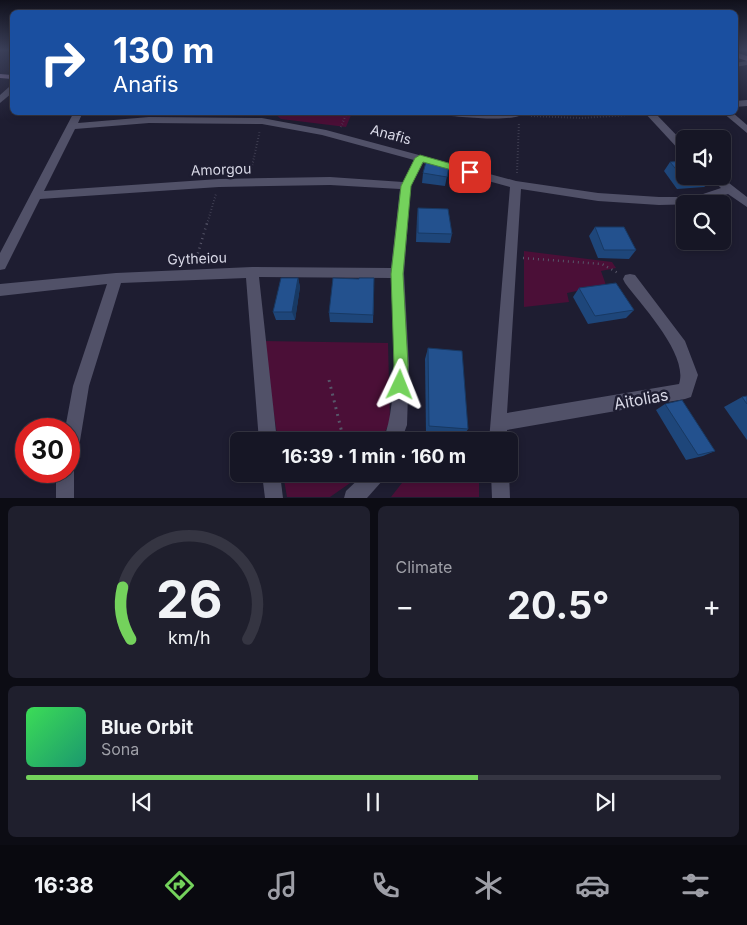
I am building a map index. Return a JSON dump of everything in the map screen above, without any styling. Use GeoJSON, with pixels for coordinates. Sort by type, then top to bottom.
{"type":"FeatureCollection","features":[{"type":"Feature","properties":{"kind":"street"},"geometry":{"type":"LineString","coordinates":[[0,100],[10,91]]}},
{"type":"Feature","properties":{"kind":"street"},"geometry":{"type":"LineString","coordinates":[[0,265],[78,115]]}},
{"type":"Feature","properties":{"kind":"street"},"geometry":{"type":"LineString","coordinates":[[485,115],[510,115]]}},
{"type":"Feature","properties":{"kind":"street"},"geometry":{"type":"LineString","coordinates":[[650,115],[676,142]]}},
{"type":"Feature","properties":{"kind":"street"},"geometry":{"type":"LineString","coordinates":[[730,115],[747,130]]}},
{"type":"Feature","properties":{"kind":"street","name":"Anafis"},"geometry":{"type":"LineString","coordinates":[[73,126],[149,120],[264,117],[337,135],[516,185],[598,196],[659,201],[694,200],[728,190]]}},
{"type":"Feature","properties":{"kind":"street"},"geometry":{"type":"LineString","coordinates":[[395,432],[398,425],[401,365],[397,274],[406,186],[420,158]]}},
{"type":"Feature","properties":{"kind":"street","name":"Amorgou"},"geometry":{"type":"LineString","coordinates":[[36,195],[248,183],[330,182],[406,186]]}},
{"type":"Feature","properties":{"kind":"street"},"geometry":{"type":"LineString","coordinates":[[498,432],[509,256],[516,185]]}},
{"type":"Feature","properties":{"kind":"street"},"geometry":{"type":"LineString","coordinates":[[723,185],[747,203]]}},
{"type":"Feature","properties":{"kind":"street"},"geometry":{"type":"LineString","coordinates":[[252,272],[267,432]]}},
{"type":"Feature","properties":{"kind":"street","name":"Gytheiou"},"geometry":{"type":"LineString","coordinates":[[0,290],[116,278],[252,272],[397,274]]}},
{"type":"Feature","properties":{"kind":"street"},"geometry":{"type":"LineString","coordinates":[[75,418],[81,386],[116,278]]}},
{"type":"Feature","properties":{"kind":"street","name":"Aitolias"},"geometry":{"type":"LineString","coordinates":[[498,423],[685,391],[690,375],[680,346],[630,279]]}},
{"type":"Feature","properties":{"kind":"street"},"geometry":{"type":"LineString","coordinates":[[272,482],[274,498]]}},
{"type":"Feature","properties":{"kind":"street"},"geometry":{"type":"LineString","coordinates":[[353,498],[369,482]]}},
{"type":"Feature","properties":{"kind":"street"},"geometry":{"type":"LineString","coordinates":[[501,482],[502,498]]}},
{"type":"Feature","properties":{"kind":"street"},"geometry":{"type":"LineString","coordinates":[[64,498],[65,483]]}},
{"type":"Feature","properties":{"kind":"path"},"geometry":{"type":"LineString","coordinates":[[337,135],[346,115]]}},
{"type":"Feature","properties":{"kind":"path"},"geometry":{"type":"LineString","coordinates":[[516,185],[520,115]]}},
{"type":"Feature","properties":{"kind":"path"},"geometry":{"type":"LineString","coordinates":[[535,115],[580,118],[629,115]]}},
{"type":"Feature","properties":{"kind":"path"},"geometry":{"type":"LineString","coordinates":[[248,183],[264,117]]}},
{"type":"Feature","properties":{"kind":"path"},"geometry":{"type":"LineString","coordinates":[[191,275],[219,184]]}},
{"type":"Feature","properties":{"kind":"path"},"geometry":{"type":"LineString","coordinates":[[509,256],[602,264],[630,279]]}},
{"type":"Feature","properties":{"kind":"path"},"geometry":{"type":"LineString","coordinates":[[329,380],[342,432]]}},
{"type":"Feature","properties":{"kind":"shaded area"},"geometry":{"type":"Polygon","coordinates":[[[276,115],[351,115],[346,127],[281,119],[276,115]]]}},
{"type":"Feature","properties":{"kind":"shaded area"},"geometry":{"type":"Polygon","coordinates":[[[524,251],[612,262],[616,268],[601,271],[606,285],[567,293],[569,302],[524,307],[524,251]]]}},
{"type":"Feature","properties":{"kind":"shaded area"},"geometry":{"type":"Polygon","coordinates":[[[263,341],[388,343],[390,422],[385,432],[277,432],[263,341]]]}},
{"type":"Feature","properties":{"kind":"shaded area"},"geometry":{"type":"Polygon","coordinates":[[[284,482],[352,482],[330,497],[287,497],[284,482]]]}},
{"type":"Feature","properties":{"kind":"shaded area"},"geometry":{"type":"Polygon","coordinates":[[[403,482],[479,482],[479,497],[391,497],[403,482]]]}},
{"type":"Feature","properties":{"kind":"building"},"geometry":{"type":"Polygon","coordinates":[[[426,162],[449,166],[447,177],[423,173],[426,162]]]}},
{"type":"Feature","properties":{"kind":"building"},"geometry":{"type":"Polygon","coordinates":[[[670,162],[676,162],[676,169],[670,162]]]}},
{"type":"Feature","properties":{"kind":"building"},"geometry":{"type":"Polygon","coordinates":[[[418,208],[448,209],[452,234],[418,233],[418,208]]]}},
{"type":"Feature","properties":{"kind":"building"},"geometry":{"type":"Polygon","coordinates":[[[595,227],[624,227],[636,250],[604,250],[595,227]]]}},
{"type":"Feature","properties":{"kind":"building"},"geometry":{"type":"Polygon","coordinates":[[[281,278],[298,278],[292,312],[273,312],[281,278]]]}},
{"type":"Feature","properties":{"kind":"building"},"geometry":{"type":"Polygon","coordinates":[[[333,278],[374,278],[373,315],[329,313],[333,278]]]}},
{"type":"Feature","properties":{"kind":"building"},"geometry":{"type":"Polygon","coordinates":[[[616,283],[634,310],[595,316],[579,288],[616,283]]]}},
{"type":"Feature","properties":{"kind":"building"},"geometry":{"type":"Polygon","coordinates":[[[428,348],[462,351],[468,429],[429,426],[428,348]]]}},
{"type":"Feature","properties":{"kind":"building"},"geometry":{"type":"Polygon","coordinates":[[[747,396],[747,404],[742,397],[747,396]]]}},
{"type":"Feature","properties":{"kind":"building"},"geometry":{"type":"Polygon","coordinates":[[[682,400],[715,451],[698,455],[665,404],[682,400]]]}},
{"type":"Feature","properties":{"kind":"route"},"geometry":{"type":"LineString","coordinates":[[400,385],[401,365],[397,274],[406,186],[420,158],[470,172]]}}]}
